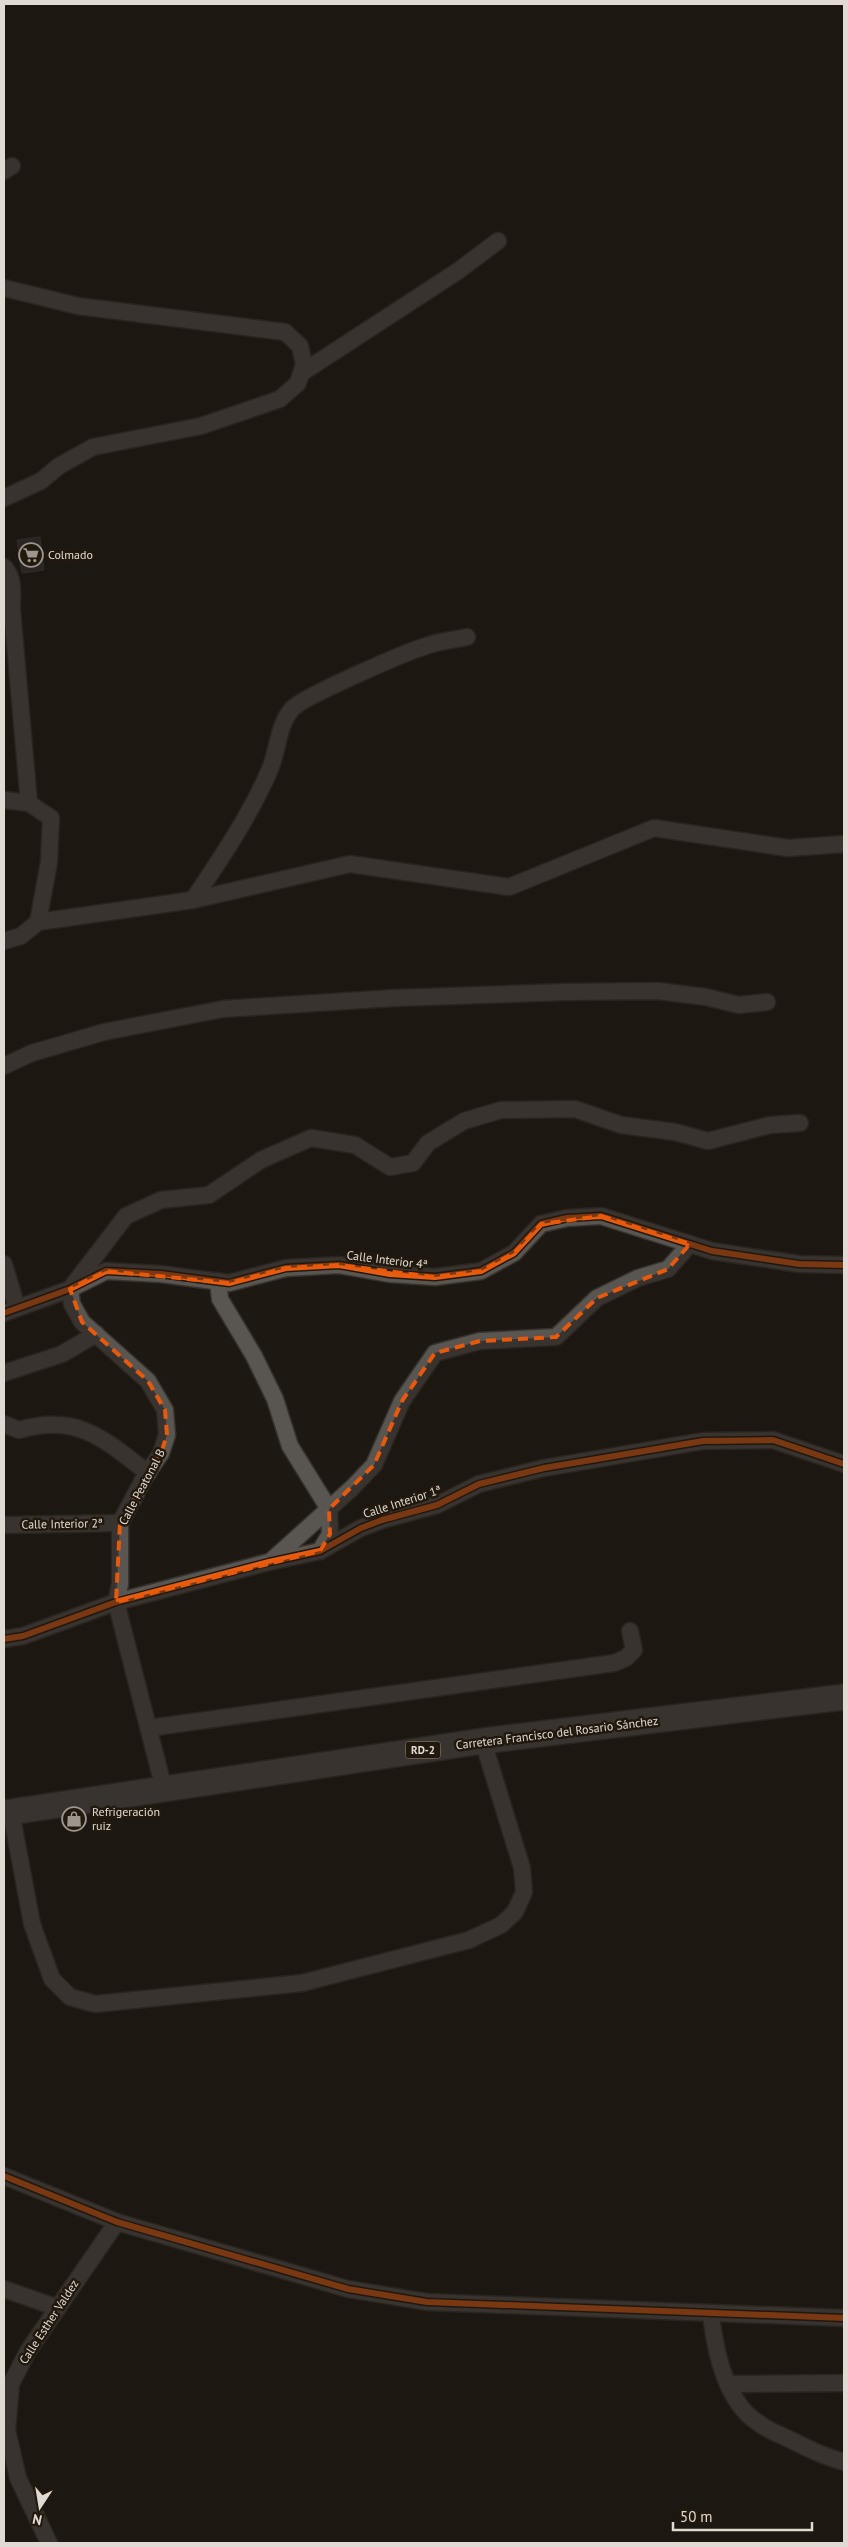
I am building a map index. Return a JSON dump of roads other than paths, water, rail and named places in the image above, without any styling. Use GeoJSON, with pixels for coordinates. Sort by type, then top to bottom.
{"type":"FeatureCollection","features":[{"type":"Feature","properties":{"kind":"main road","name":"Carretera Francisco del Rosario Sánchez"},"geometry":{"type":"LineString","coordinates":[[7,1812],[483,1741],[844,1697]]}},
{"type":"Feature","properties":{"kind":"street"},"geometry":{"type":"LineString","coordinates":[[302,372],[458,271],[498,241]]}},
{"type":"Feature","properties":{"kind":"street"},"geometry":{"type":"LineString","coordinates":[[4,288],[78,306],[285,332],[300,346],[304,364],[298,383],[280,399],[202,426],[93,447],[59,466],[40,481],[4,498]]}},
{"type":"Feature","properties":{"kind":"street"},"geometry":{"type":"LineString","coordinates":[[4,567],[9,573],[12,584],[12,610],[29,803]]}},
{"type":"Feature","properties":{"kind":"street"},"geometry":{"type":"LineString","coordinates":[[193,900],[234,840],[252,807],[271,767],[279,736],[292,708],[337,684],[426,646],[467,638]]}},
{"type":"Feature","properties":{"kind":"street"},"geometry":{"type":"LineString","coordinates":[[4,800],[29,803],[51,818],[49,862],[38,922]]}},
{"type":"Feature","properties":{"kind":"street"},"geometry":{"type":"LineString","coordinates":[[4,941],[21,936],[38,922],[193,900],[350,864],[509,887],[654,828],[788,848],[844,844]]}},
{"type":"Feature","properties":{"kind":"street"},"geometry":{"type":"LineString","coordinates":[[4,1066],[32,1053],[104,1032],[223,1009],[394,998],[584,991],[658,991],[706,997],[739,1005],[767,1002]]}},
{"type":"Feature","properties":{"kind":"street"},"geometry":{"type":"LineString","coordinates":[[70,1289],[126,1216],[161,1200],[209,1195],[261,1160],[311,1138],[355,1145],[390,1167],[413,1163],[428,1143],[464,1121],[501,1110],[575,1109],[621,1125],[675,1132],[708,1141],[770,1125],[800,1123]]}},
{"type":"Feature","properties":{"kind":"street","name":"Calle Interior 4ª"},"geometry":{"type":"LineString","coordinates":[[10,1311],[70,1289],[106,1271],[161,1274],[229,1283],[286,1268],[339,1265],[390,1274],[435,1277],[481,1271],[514,1253],[541,1224],[567,1218],[601,1216],[712,1251],[799,1264],[844,1265]]}},
{"type":"Feature","properties":{"kind":"street"},"geometry":{"type":"LineString","coordinates":[[269,1562],[329,1509],[374,1465],[402,1401],[435,1353],[480,1341],[556,1337],[597,1298],[638,1278],[668,1269],[690,1244]]}},
{"type":"Feature","properties":{"kind":"street"},"geometry":{"type":"LineString","coordinates":[[4,1264],[10,1311]]}},
{"type":"Feature","properties":{"kind":"street"},"geometry":{"type":"LineString","coordinates":[[218,1282],[220,1300],[254,1356],[275,1399],[290,1446],[329,1509],[330,1534],[320,1551]]}},
{"type":"Feature","properties":{"kind":"street","name":"Calle Peatonal B"},"geometry":{"type":"LineString","coordinates":[[70,1289],[72,1304],[79,1316],[148,1381],[165,1410],[167,1435],[161,1453],[120,1523],[120,1584],[116,1602]]}},
{"type":"Feature","properties":{"kind":"street"},"geometry":{"type":"LineString","coordinates":[[4,1373],[62,1354],[96,1334]]}},
{"type":"Feature","properties":{"kind":"street"},"geometry":{"type":"LineString","coordinates":[[4,1424],[19,1430],[36,1425],[79,1427],[105,1439],[148,1473]]}},
{"type":"Feature","properties":{"kind":"street","name":"Calle Interior 1ª"},"geometry":{"type":"LineString","coordinates":[[4,1639],[23,1636],[116,1602],[269,1562],[320,1551],[361,1528],[438,1505],[479,1484],[544,1468],[703,1441],[773,1440],[844,1464]]}},
{"type":"Feature","properties":{"kind":"street","name":"Calle Interior 2ª"},"geometry":{"type":"LineString","coordinates":[[4,1525],[120,1523]]}},
{"type":"Feature","properties":{"kind":"street"},"geometry":{"type":"LineString","coordinates":[[116,1602],[164,1789]]}},
{"type":"Feature","properties":{"kind":"street"},"geometry":{"type":"LineString","coordinates":[[149,1728],[614,1663],[626,1658],[634,1650],[630,1631]]}},
{"type":"Feature","properties":{"kind":"street"},"geometry":{"type":"LineString","coordinates":[[7,1812],[32,1924],[52,1979],[70,1997],[95,2004],[302,1983],[469,1940],[502,1925],[515,1912],[524,1892],[522,1868],[483,1741]]}},
{"type":"Feature","properties":{"kind":"street"},"geometry":{"type":"LineString","coordinates":[[4,2176],[117,2222],[348,2289],[427,2302],[844,2318]]}},
{"type":"Feature","properties":{"kind":"street","name":"Calle Esther Valdez"},"geometry":{"type":"LineString","coordinates":[[49,2543],[18,2478],[7,2430],[11,2384],[28,2351],[117,2222]]}},
{"type":"Feature","properties":{"kind":"street"},"geometry":{"type":"LineString","coordinates":[[4,2289],[58,2308]]}},
{"type":"Feature","properties":{"kind":"street"},"geometry":{"type":"LineString","coordinates":[[711,2314],[714,2343],[728,2384],[740,2406],[758,2424],[825,2457],[844,2462]]}},
{"type":"Feature","properties":{"kind":"street"},"geometry":{"type":"LineString","coordinates":[[728,2384],[844,2383]]}},
{"type":"Feature","properties":{"kind":"place","name":"Colmado"},"geometry":{"type":"Point","coordinates":[31,555]}},
{"type":"Feature","properties":{"kind":"place","name":"Refrigeración ruiz"},"geometry":{"type":"Point","coordinates":[74,1819]}}]}
